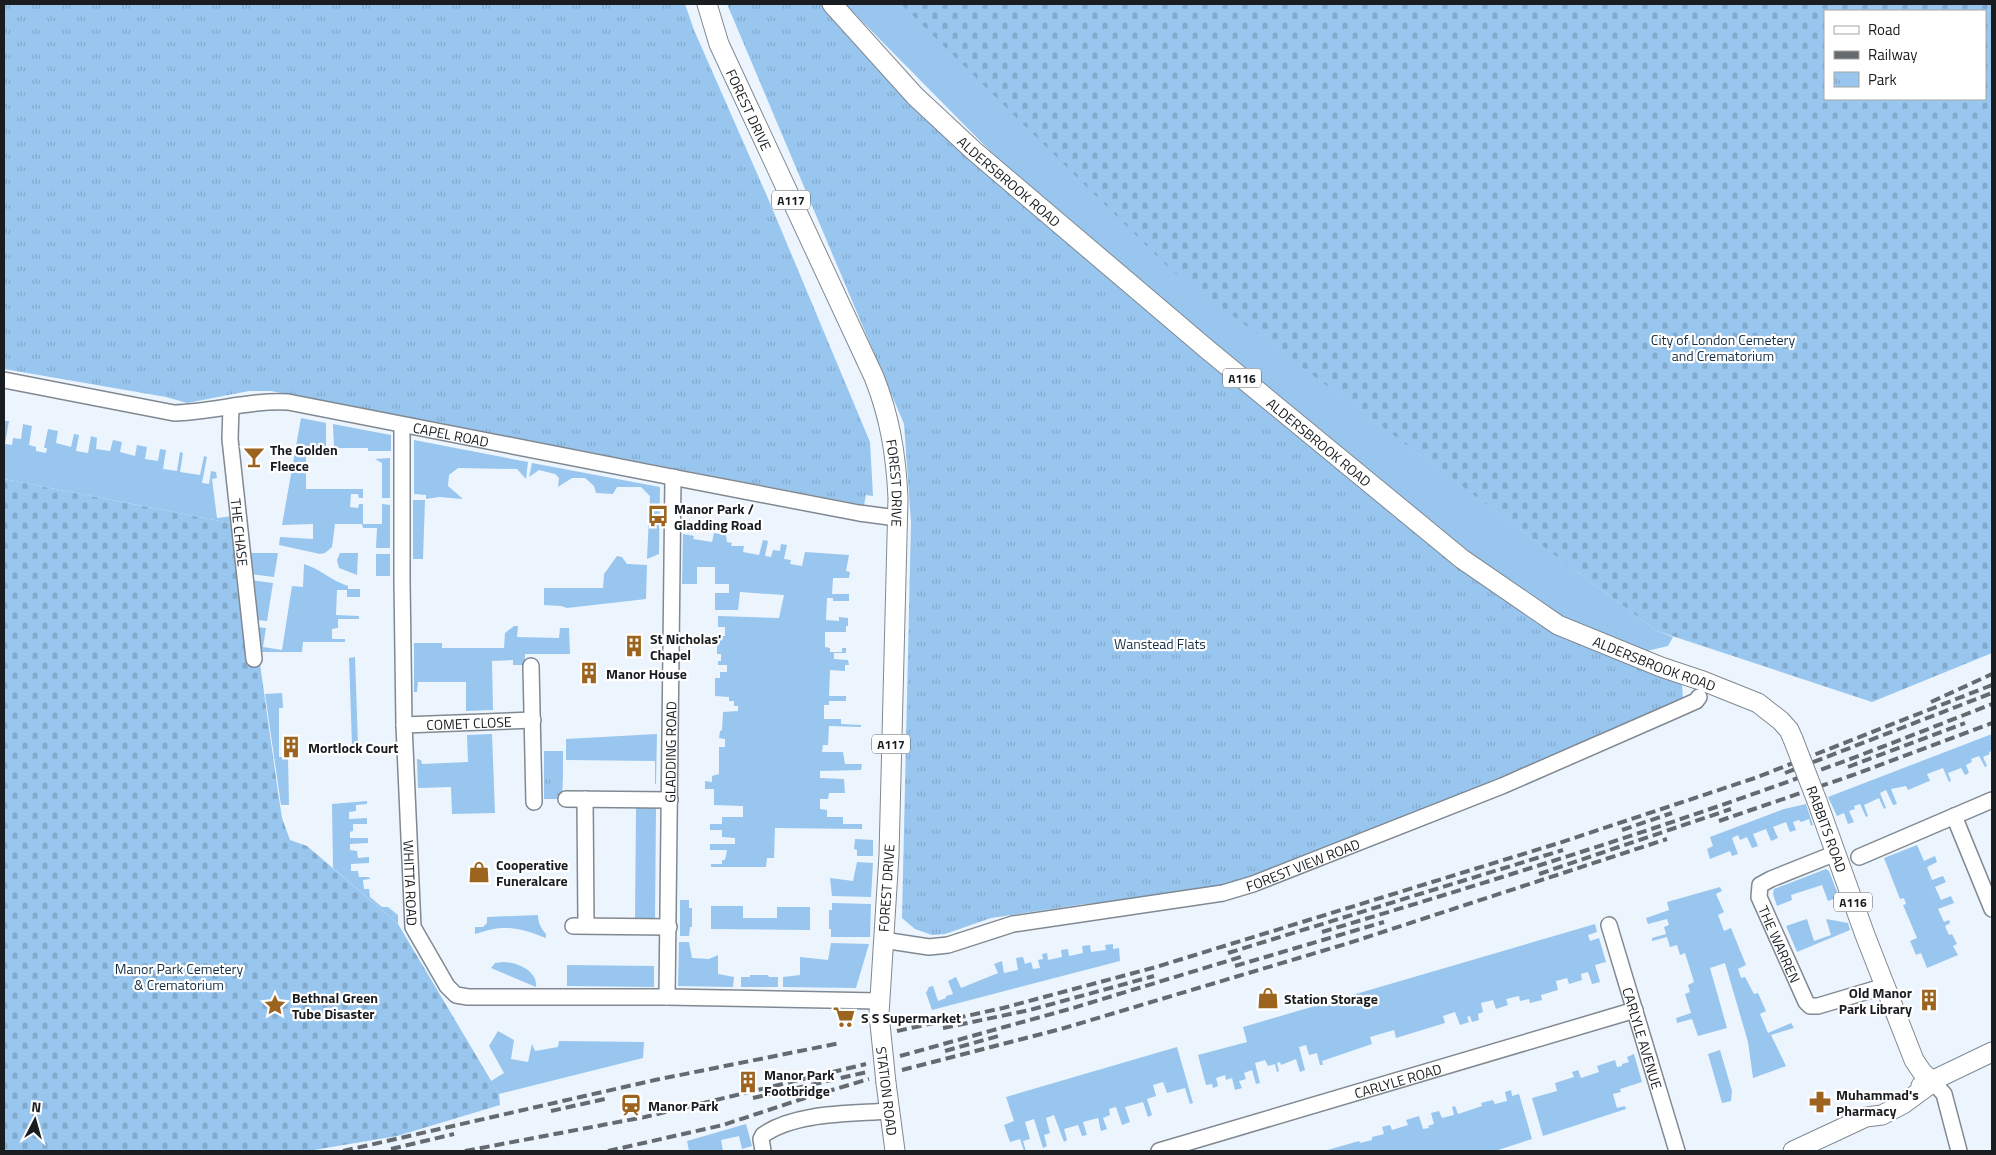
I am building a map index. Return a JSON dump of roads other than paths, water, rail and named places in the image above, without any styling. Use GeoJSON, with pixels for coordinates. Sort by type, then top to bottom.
{"type":"FeatureCollection","features":[{"type":"Feature","properties":{"kind":"main road","name":"FOREST DRIVE"},"geometry":{"type":"LineString","coordinates":[[707,4],[719,44],[881,394],[894,444],[898,498],[889,855],[879,1008]]}},
{"type":"Feature","properties":{"kind":"main road","name":"ALDERSBROOK ROAD"},"geometry":{"type":"LineString","coordinates":[[832,4],[915,96],[974,151],[1208,350],[1462,559],[1558,625],[1661,667],[1758,703],[1781,721],[1794,739]]}},
{"type":"Feature","properties":{"kind":"main road","name":"RABBITS ROAD"},"geometry":{"type":"LineString","coordinates":[[1794,739],[1865,935],[1914,1060],[1922,1072],[1933,1082]]}},
{"type":"Feature","properties":{"kind":"main road","name":"STATION ROAD"},"geometry":{"type":"LineString","coordinates":[[879,1008],[889,1111],[895,1151]]}},
{"type":"Feature","properties":{"kind":"main road"},"geometry":{"type":"LineString","coordinates":[[1796,1151],[1866,1117],[1882,1115],[1903,1104],[1933,1082],[1992,1052]]}},
{"type":"Feature","properties":{"kind":"street","name":"CAPEL ROAD"},"geometry":{"type":"LineString","coordinates":[[4,380],[174,413],[196,412],[261,401],[288,402],[859,513],[897,518]]}},
{"type":"Feature","properties":{"kind":"street","name":"THE CHASE"},"geometry":{"type":"LineString","coordinates":[[232,407],[230,439],[254,659]]}},
{"type":"Feature","properties":{"kind":"street","name":"WHITTA ROAD"},"geometry":{"type":"LineString","coordinates":[[402,425],[404,725],[413,927],[447,986],[456,995],[468,997],[667,997],[879,1008]]}},
{"type":"Feature","properties":{"kind":"street","name":"GLADDING ROAD"},"geometry":{"type":"LineString","coordinates":[[667,997],[673,477]]}},
{"type":"Feature","properties":{"kind":"street"},"geometry":{"type":"LineString","coordinates":[[531,666],[534,802]]}},
{"type":"Feature","properties":{"kind":"street","name":"FOREST VIEW ROAD"},"geometry":{"type":"LineString","coordinates":[[883,940],[929,947],[948,945],[1013,924],[1223,894],[1253,884],[1502,786],[1696,701],[1699,697]]}},
{"type":"Feature","properties":{"kind":"street","name":"COMET CLOSE"},"geometry":{"type":"LineString","coordinates":[[404,725],[533,720]]}},
{"type":"Feature","properties":{"kind":"street"},"geometry":{"type":"LineString","coordinates":[[585,799],[580,926],[668,927]]}},
{"type":"Feature","properties":{"kind":"street"},"geometry":{"type":"LineString","coordinates":[[566,800],[670,800]]}},
{"type":"Feature","properties":{"kind":"street"},"geometry":{"type":"LineString","coordinates":[[1859,857],[1992,800]]}},
{"type":"Feature","properties":{"kind":"street"},"geometry":{"type":"LineString","coordinates":[[1954,816],[1992,909]]}},
{"type":"Feature","properties":{"kind":"street","name":"THE WARREN"},"geometry":{"type":"LineString","coordinates":[[1836,854],[1771,879],[1760,885],[1759,896],[1806,1002],[1810,1006],[1818,1006],[1885,986]]}},
{"type":"Feature","properties":{"kind":"street","name":"CARLYLE AVENUE"},"geometry":{"type":"LineString","coordinates":[[1609,925],[1677,1151]]}},
{"type":"Feature","properties":{"kind":"street","name":"CARLYLE ROAD"},"geometry":{"type":"LineString","coordinates":[[1159,1151],[1635,1010]]}},
{"type":"Feature","properties":{"kind":"street"},"geometry":{"type":"LineString","coordinates":[[1933,1082],[1946,1099],[1959,1151]]}},
{"type":"Feature","properties":{"kind":"street"},"geometry":{"type":"LineString","coordinates":[[763,1151],[761,1139],[763,1135],[781,1126],[824,1114],[889,1111]]}},
{"type":"Feature","properties":{"kind":"railway"},"geometry":{"type":"LineString","coordinates":[[1931,702],[1992,674]]}},
{"type":"Feature","properties":{"kind":"railway"},"geometry":{"type":"LineString","coordinates":[[897,1031],[1003,1008],[1156,967],[1559,843],[1755,778],[1992,685]]}},
{"type":"Feature","properties":{"kind":"railway"},"geometry":{"type":"LineString","coordinates":[[1785,773],[1992,693]]}},
{"type":"Feature","properties":{"kind":"railway"},"geometry":{"type":"LineString","coordinates":[[1322,932],[1502,877],[1739,799],[1992,704]]}},
{"type":"Feature","properties":{"kind":"railway"},"geometry":{"type":"LineString","coordinates":[[1848,767],[1965,723]]}},
{"type":"Feature","properties":{"kind":"railway"},"geometry":{"type":"LineString","coordinates":[[1719,821],[1853,775],[1992,723]]}},
{"type":"Feature","properties":{"kind":"railway"},"geometry":{"type":"LineString","coordinates":[[1539,874],[1731,809]]}},
{"type":"Feature","properties":{"kind":"railway"},"geometry":{"type":"LineString","coordinates":[[1622,830],[1672,813]]}},
{"type":"Feature","properties":{"kind":"railway"},"geometry":{"type":"LineString","coordinates":[[902,1070],[1061,1029],[1349,943],[1667,839]]}},
{"type":"Feature","properties":{"kind":"railway"},"geometry":{"type":"LineString","coordinates":[[1228,953],[1563,850]]}},
{"type":"Feature","properties":{"kind":"railway"},"geometry":{"type":"LineString","coordinates":[[1235,966],[1384,922]]}},
{"type":"Feature","properties":{"kind":"railway"},"geometry":{"type":"LineString","coordinates":[[900,1056],[1073,1008],[1244,956]]}},
{"type":"Feature","properties":{"kind":"railway"},"geometry":{"type":"LineString","coordinates":[[943,1028],[1030,1010],[1154,976]]}},
{"type":"Feature","properties":{"kind":"railway"},"geometry":{"type":"LineString","coordinates":[[945,1051],[1002,1035]]}},
{"type":"Feature","properties":{"kind":"railway"},"geometry":{"type":"LineString","coordinates":[[343,1151],[655,1080],[840,1043]]}},
{"type":"Feature","properties":{"kind":"railway"},"geometry":{"type":"LineString","coordinates":[[465,1151],[645,1117],[866,1064]]}},
{"type":"Feature","properties":{"kind":"railway"},"geometry":{"type":"LineString","coordinates":[[753,1098],[867,1072]]}},
{"type":"Feature","properties":{"kind":"railway"},"geometry":{"type":"LineString","coordinates":[[608,1151],[723,1125],[869,1079]]}},
{"type":"Feature","properties":{"kind":"railway"},"geometry":{"type":"LineString","coordinates":[[551,1111],[605,1099]]}},
{"type":"Feature","properties":{"kind":"railway"},"geometry":{"type":"LineString","coordinates":[[391,1149],[454,1134]]}},
{"type":"Feature","properties":{"kind":"place","name":"The Golden Fleece"},"geometry":{"type":"Point","coordinates":[254,457]}},
{"type":"Feature","properties":{"kind":"place","name":"Manor Park / Gladding Road"},"geometry":{"type":"Point","coordinates":[658,516]}},
{"type":"Feature","properties":{"kind":"place","name":"St Nicholas' Chapel"},"geometry":{"type":"Point","coordinates":[634,646]}},
{"type":"Feature","properties":{"kind":"place","name":"Manor House"},"geometry":{"type":"Point","coordinates":[589,673]}},
{"type":"Feature","properties":{"kind":"place","name":"Mortlock Court"},"geometry":{"type":"Point","coordinates":[291,747]}},
{"type":"Feature","properties":{"kind":"place","name":"Cooperative Funeralcare"},"geometry":{"type":"Point","coordinates":[479,872]}},
{"type":"Feature","properties":{"kind":"place","name":"Station Storage"},"geometry":{"type":"Point","coordinates":[1268,998]}},
{"type":"Feature","properties":{"kind":"place","name":"Old Manor Park Library"},"geometry":{"type":"Point","coordinates":[1929,1000]}},
{"type":"Feature","properties":{"kind":"place","name":"Bethnal Green Tube Disaster"},"geometry":{"type":"Point","coordinates":[275,1005]}},
{"type":"Feature","properties":{"kind":"place","name":"S S Supermarket"},"geometry":{"type":"Point","coordinates":[844,1017]}},
{"type":"Feature","properties":{"kind":"place","name":"Manor Park Footbridge"},"geometry":{"type":"Point","coordinates":[748,1082]}},
{"type":"Feature","properties":{"kind":"place","name":"Muhammad's Pharmacy"},"geometry":{"type":"Point","coordinates":[1820,1102]}},
{"type":"Feature","properties":{"kind":"place","name":"Manor Park"},"geometry":{"type":"Point","coordinates":[631,1105]}},
{"type":"Feature","properties":{"kind":"park label","name":"City of London Cemetery and Crematorium"},"geometry":{"type":"Point","coordinates":[1723,348]}},
{"type":"Feature","properties":{"kind":"park label","name":"Wanstead Flats"},"geometry":{"type":"Point","coordinates":[1160,643]}},
{"type":"Feature","properties":{"kind":"park label","name":"Manor Park Cemetery & Crematorium"},"geometry":{"type":"Point","coordinates":[179,976]}}]}
